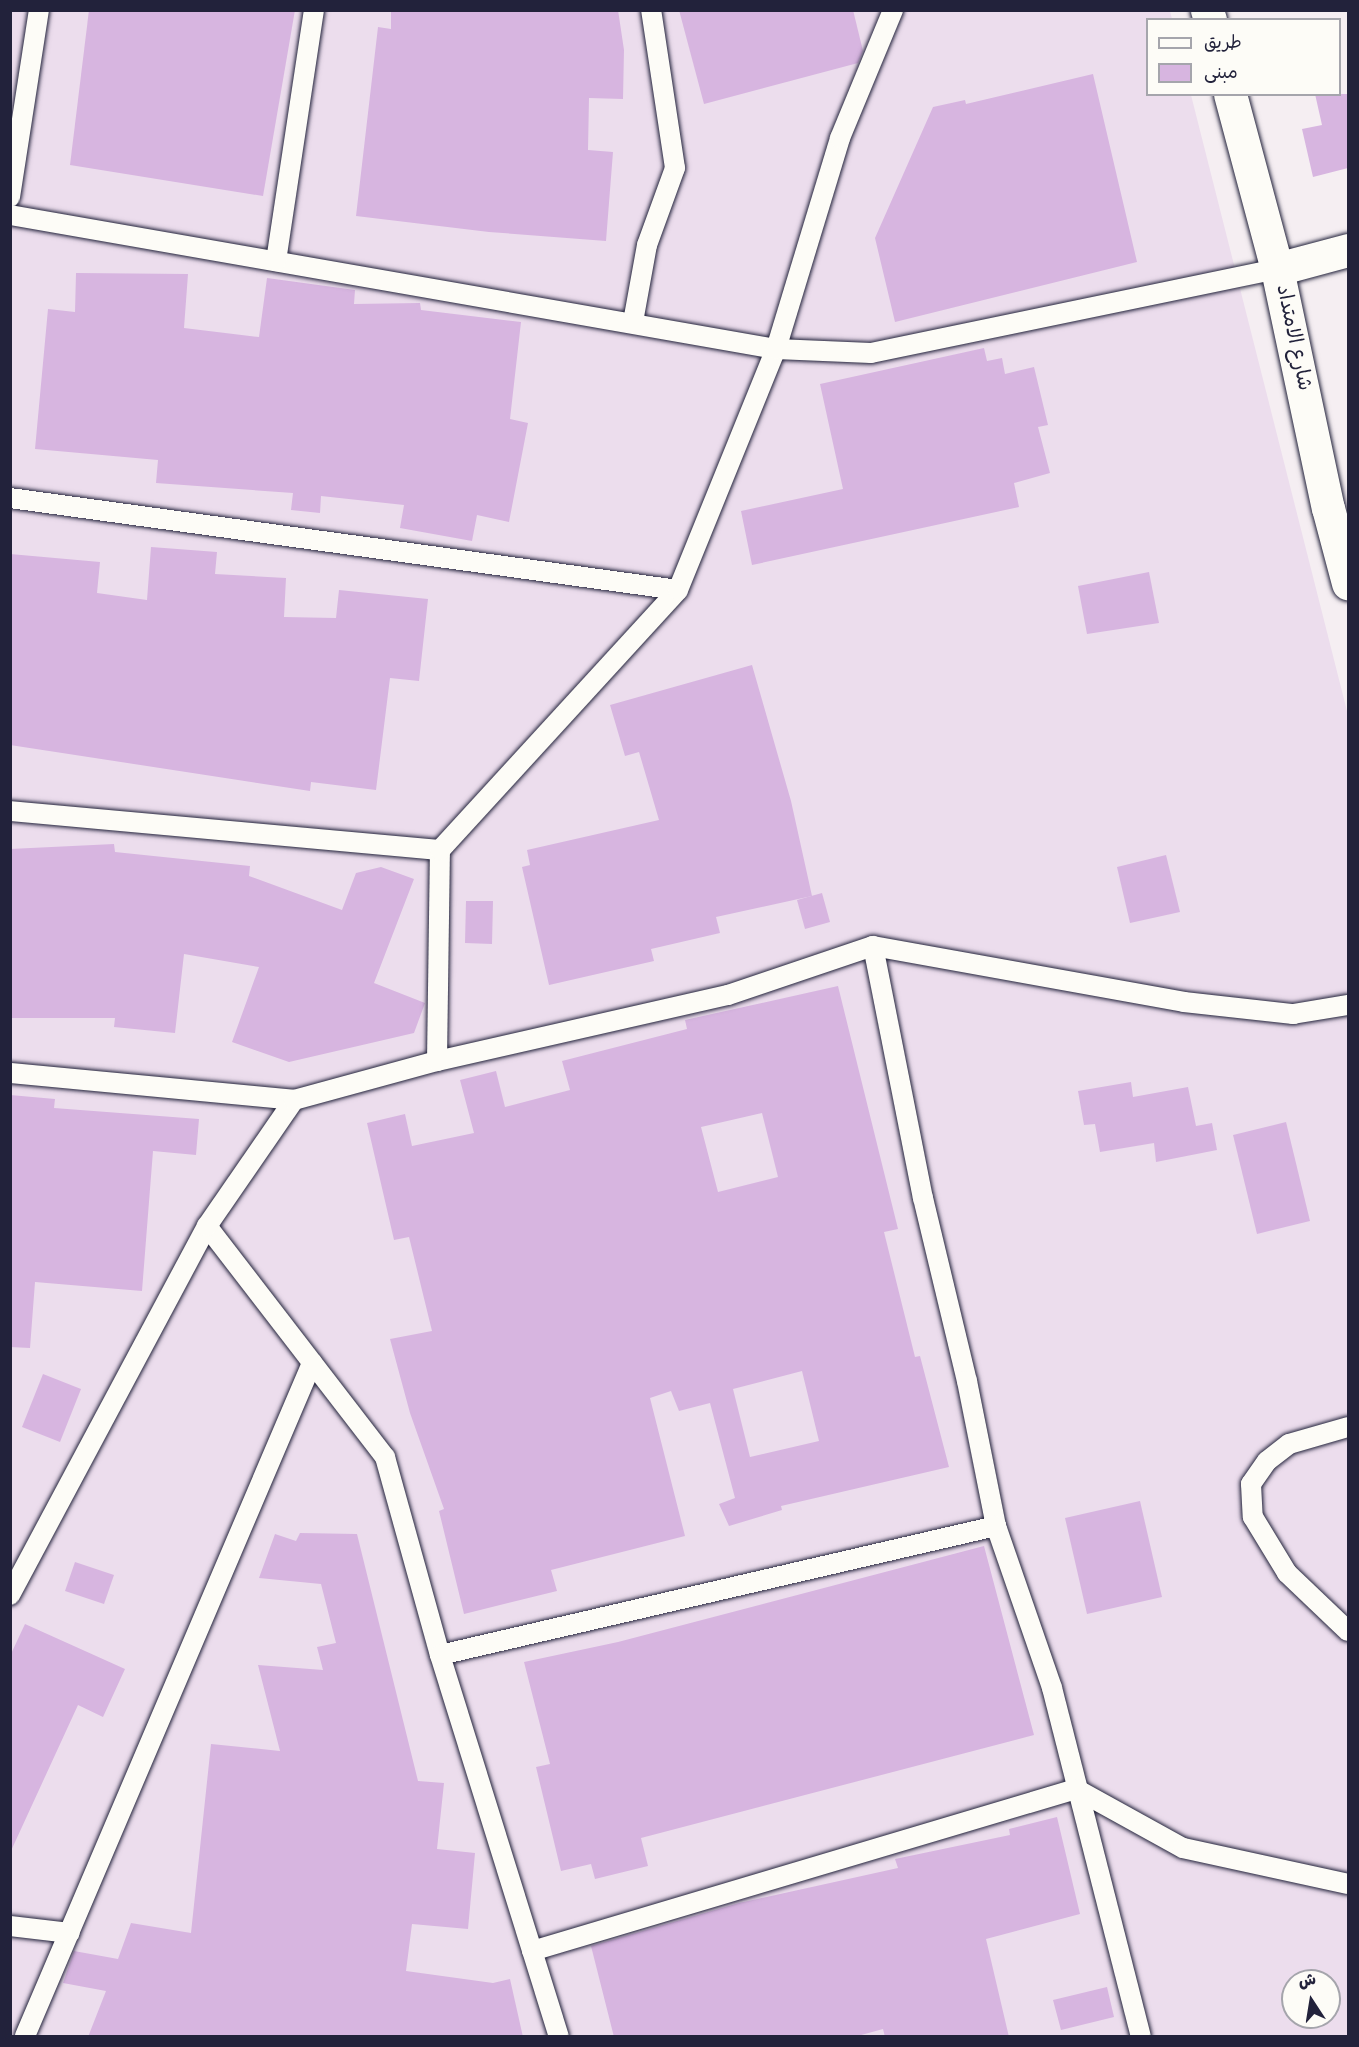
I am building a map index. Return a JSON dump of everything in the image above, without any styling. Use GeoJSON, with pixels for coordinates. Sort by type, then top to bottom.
{"type":"FeatureCollection","features":[{"type":"Feature","properties":{"kind":"street","name":"شارع الامتداد"},"geometry":{"type":"LineString","coordinates":[[1231,96],[1338,505],[1348,583]]}},
{"type":"Feature","properties":{"kind":"street"},"geometry":{"type":"LineString","coordinates":[[1277,269],[1348,250]]}},
{"type":"Feature","properties":{"kind":"lane"},"geometry":{"type":"LineString","coordinates":[[10,197],[39,10]]}},
{"type":"Feature","properties":{"kind":"lane"},"geometry":{"type":"LineString","coordinates":[[276,261],[314,10]]}},
{"type":"Feature","properties":{"kind":"lane"},"geometry":{"type":"LineString","coordinates":[[633,322],[647,245],[675,168],[651,10]]}},
{"type":"Feature","properties":{"kind":"lane"},"geometry":{"type":"LineString","coordinates":[[437,1061],[440,850],[678,590],[776,349],[840,138],[892,10]]}},
{"type":"Feature","properties":{"kind":"lane"},"geometry":{"type":"LineString","coordinates":[[10,215],[633,322],[776,349],[872,353],[1277,269]]}},
{"type":"Feature","properties":{"kind":"lane"},"geometry":{"type":"LineString","coordinates":[[10,498],[678,590]]}},
{"type":"Feature","properties":{"kind":"lane"},"geometry":{"type":"LineString","coordinates":[[10,811],[440,850]]}},
{"type":"Feature","properties":{"kind":"lane"},"geometry":{"type":"LineString","coordinates":[[873,946],[923,1198],[967,1381],[996,1526],[1052,1688],[1141,2037]]}},
{"type":"Feature","properties":{"kind":"lane"},"geometry":{"type":"LineString","coordinates":[[10,1073],[294,1100],[437,1061],[728,995],[873,946],[1184,1002],[1293,1014],[1348,1005]]}},
{"type":"Feature","properties":{"kind":"lane"},"geometry":{"type":"LineString","coordinates":[[10,1595],[207,1226],[294,1100]]}},
{"type":"Feature","properties":{"kind":"lane"},"geometry":{"type":"LineString","coordinates":[[207,1226],[385,1457],[440,1656],[559,2037]]}},
{"type":"Feature","properties":{"kind":"lane"},"geometry":{"type":"LineString","coordinates":[[25,2037],[312,1363]]}},
{"type":"Feature","properties":{"kind":"lane"},"geometry":{"type":"LineString","coordinates":[[1348,1427],[1289,1444],[1267,1461],[1251,1484],[1253,1517],[1287,1573],[1348,1631]]}},
{"type":"Feature","properties":{"kind":"lane"},"geometry":{"type":"LineString","coordinates":[[440,1656],[996,1526]]}},
{"type":"Feature","properties":{"kind":"lane"},"geometry":{"type":"LineString","coordinates":[[532,1951],[1076,1789],[1183,1848],[1348,1884]]}},
{"type":"Feature","properties":{"kind":"lane"},"geometry":{"type":"LineString","coordinates":[[10,1926],[70,1933]]}},
{"type":"Feature","properties":{"kind":"shaded area"},"geometry":{"type":"Polygon","coordinates":[[[11,11],[1170,11],[1172,18],[1146,18],[1146,96],[1191,96],[1348,715],[1348,2036],[11,2036],[11,11]]]}},
{"type":"Feature","properties":{"kind":"building"},"geometry":{"type":"Polygon","coordinates":[[[89,10],[295,10],[263,196],[70,165],[89,10]]]}},
{"type":"Feature","properties":{"kind":"building"},"geometry":{"type":"Polygon","coordinates":[[[391,10],[618,10],[624,50],[623,99],[589,98],[588,150],[613,152],[606,241],[489,232],[356,216],[378,27],[391,29],[391,10]]]}},
{"type":"Feature","properties":{"kind":"building"},"geometry":{"type":"Polygon","coordinates":[[[679,10],[853,10],[863,51],[858,63],[704,104],[679,10]]]}},
{"type":"Feature","properties":{"kind":"building"},"geometry":{"type":"Polygon","coordinates":[[[1093,74],[1137,262],[895,322],[875,238],[933,107],[965,100],[966,104],[1093,74]]]}},
{"type":"Feature","properties":{"kind":"building"},"geometry":{"type":"Polygon","coordinates":[[[1348,94],[1348,168],[1313,177],[1302,129],[1322,125],[1315,96],[1348,94]]]}},
{"type":"Feature","properties":{"kind":"building"},"geometry":{"type":"Polygon","coordinates":[[[76,273],[188,274],[184,328],[259,337],[267,278],[355,290],[354,304],[420,303],[421,310],[521,322],[510,419],[528,423],[509,522],[477,515],[472,541],[400,528],[404,505],[321,496],[320,513],[291,510],[293,493],[156,483],[158,460],[35,449],[48,309],[75,312],[76,273]]]}},
{"type":"Feature","properties":{"kind":"building"},"geometry":{"type":"Polygon","coordinates":[[[984,348],[987,361],[1002,358],[1005,374],[1034,367],[1048,425],[1038,427],[1050,473],[1014,483],[1019,507],[752,565],[741,511],[843,489],[820,384],[984,348]]]}},
{"type":"Feature","properties":{"kind":"building"},"geometry":{"type":"Polygon","coordinates":[[[151,547],[217,552],[215,574],[286,578],[284,617],[336,618],[339,590],[428,599],[419,681],[390,678],[376,790],[311,782],[310,791],[10,745],[10,554],[100,562],[97,593],[147,600],[151,547]]]}},
{"type":"Feature","properties":{"kind":"building"},"geometry":{"type":"Polygon","coordinates":[[[1149,572],[1159,623],[1087,634],[1078,586],[1149,572]]]}},
{"type":"Feature","properties":{"kind":"building"},"geometry":{"type":"Polygon","coordinates":[[[752,665],[791,801],[812,896],[716,917],[720,933],[651,949],[654,961],[549,985],[522,867],[530,865],[527,850],[659,820],[639,752],[625,756],[610,705],[752,665]]]}},
{"type":"Feature","properties":{"kind":"building"},"geometry":{"type":"Polygon","coordinates":[[[114,844],[115,852],[250,866],[249,876],[342,910],[356,873],[381,867],[414,879],[374,983],[425,1003],[414,1033],[289,1062],[232,1042],[259,967],[184,954],[175,1033],[114,1027],[115,1018],[10,1018],[10,849],[114,844]]]}},
{"type":"Feature","properties":{"kind":"building"},"geometry":{"type":"Polygon","coordinates":[[[1166,855],[1180,912],[1130,923],[1117,867],[1166,855]]]}},
{"type":"Feature","properties":{"kind":"building"},"geometry":{"type":"Polygon","coordinates":[[[822,893],[830,922],[805,929],[797,900],[822,893]]]}},
{"type":"Feature","properties":{"kind":"building"},"geometry":{"type":"Polygon","coordinates":[[[466,901],[493,901],[492,944],[465,943],[466,901]]]}},
{"type":"Feature","properties":{"kind":"building"},"geometry":{"type":"Polygon","coordinates":[[[838,986],[898,1229],[884,1232],[915,1357],[920,1356],[949,1467],[781,1506],[782,1510],[729,1526],[719,1504],[735,1498],[710,1403],[679,1411],[671,1391],[650,1398],[685,1536],[551,1570],[557,1591],[464,1614],[439,1511],[444,1509],[410,1413],[390,1339],[432,1331],[409,1237],[394,1240],[367,1123],[405,1114],[412,1146],[474,1133],[460,1080],[496,1071],[505,1107],[570,1090],[562,1061],[687,1029],[685,1020],[838,986]],[[762,1113],[701,1127],[718,1192],[778,1177],[762,1113]],[[802,1371],[733,1389],[750,1457],[819,1441],[802,1371]]]}},
{"type":"Feature","properties":{"kind":"building"},"geometry":{"type":"Polygon","coordinates":[[[1131,1082],[1133,1097],[1188,1087],[1196,1126],[1212,1123],[1217,1150],[1156,1162],[1154,1143],[1100,1152],[1095,1124],[1084,1125],[1078,1091],[1131,1082]]]}},
{"type":"Feature","properties":{"kind":"building"},"geometry":{"type":"Polygon","coordinates":[[[10,1095],[55,1099],[54,1108],[199,1119],[196,1155],[153,1151],[142,1291],[35,1282],[30,1348],[10,1347],[10,1095]]]}},
{"type":"Feature","properties":{"kind":"building"},"geometry":{"type":"Polygon","coordinates":[[[1286,1122],[1310,1221],[1257,1234],[1233,1135],[1286,1122]]]}},
{"type":"Feature","properties":{"kind":"building"},"geometry":{"type":"Polygon","coordinates":[[[43,1374],[81,1389],[60,1442],[22,1427],[43,1374]]]}},
{"type":"Feature","properties":{"kind":"building"},"geometry":{"type":"Polygon","coordinates":[[[1140,1501],[1162,1597],[1087,1614],[1065,1518],[1140,1501]]]}},
{"type":"Feature","properties":{"kind":"building"},"geometry":{"type":"Polygon","coordinates":[[[300,1533],[357,1534],[418,1781],[444,1783],[437,1849],[475,1853],[468,1929],[412,1924],[406,1971],[493,1983],[510,1979],[523,2037],[88,2037],[106,1991],[63,1983],[74,1951],[118,1959],[131,1923],[191,1933],[211,1744],[280,1751],[258,1665],[323,1670],[317,1647],[336,1643],[321,1584],[259,1578],[275,1534],[296,1541],[300,1533]]]}},
{"type":"Feature","properties":{"kind":"building"},"geometry":{"type":"Polygon","coordinates":[[[984,1546],[1034,1735],[641,1838],[648,1866],[595,1879],[591,1864],[561,1871],[536,1767],[550,1764],[524,1662],[618,1642],[984,1546]]]}},
{"type":"Feature","properties":{"kind":"building"},"geometry":{"type":"Polygon","coordinates":[[[75,1562],[114,1575],[104,1604],[65,1591],[75,1562]]]}},
{"type":"Feature","properties":{"kind":"building"},"geometry":{"type":"Polygon","coordinates":[[[25,1624],[125,1669],[103,1717],[78,1705],[10,1853],[10,1656],[25,1624]]]}},
{"type":"Feature","properties":{"kind":"building"},"geometry":{"type":"Polygon","coordinates":[[[1057,1817],[1080,1914],[986,1939],[1009,2037],[885,2037],[883,2029],[854,2037],[614,2037],[591,1946],[739,1903],[898,1868],[895,1859],[1010,1835],[1009,1829],[1057,1817]]]}},
{"type":"Feature","properties":{"kind":"building"},"geometry":{"type":"Polygon","coordinates":[[[1107,1987],[1114,2017],[1061,2030],[1053,2000],[1107,1987]]]}}]}
